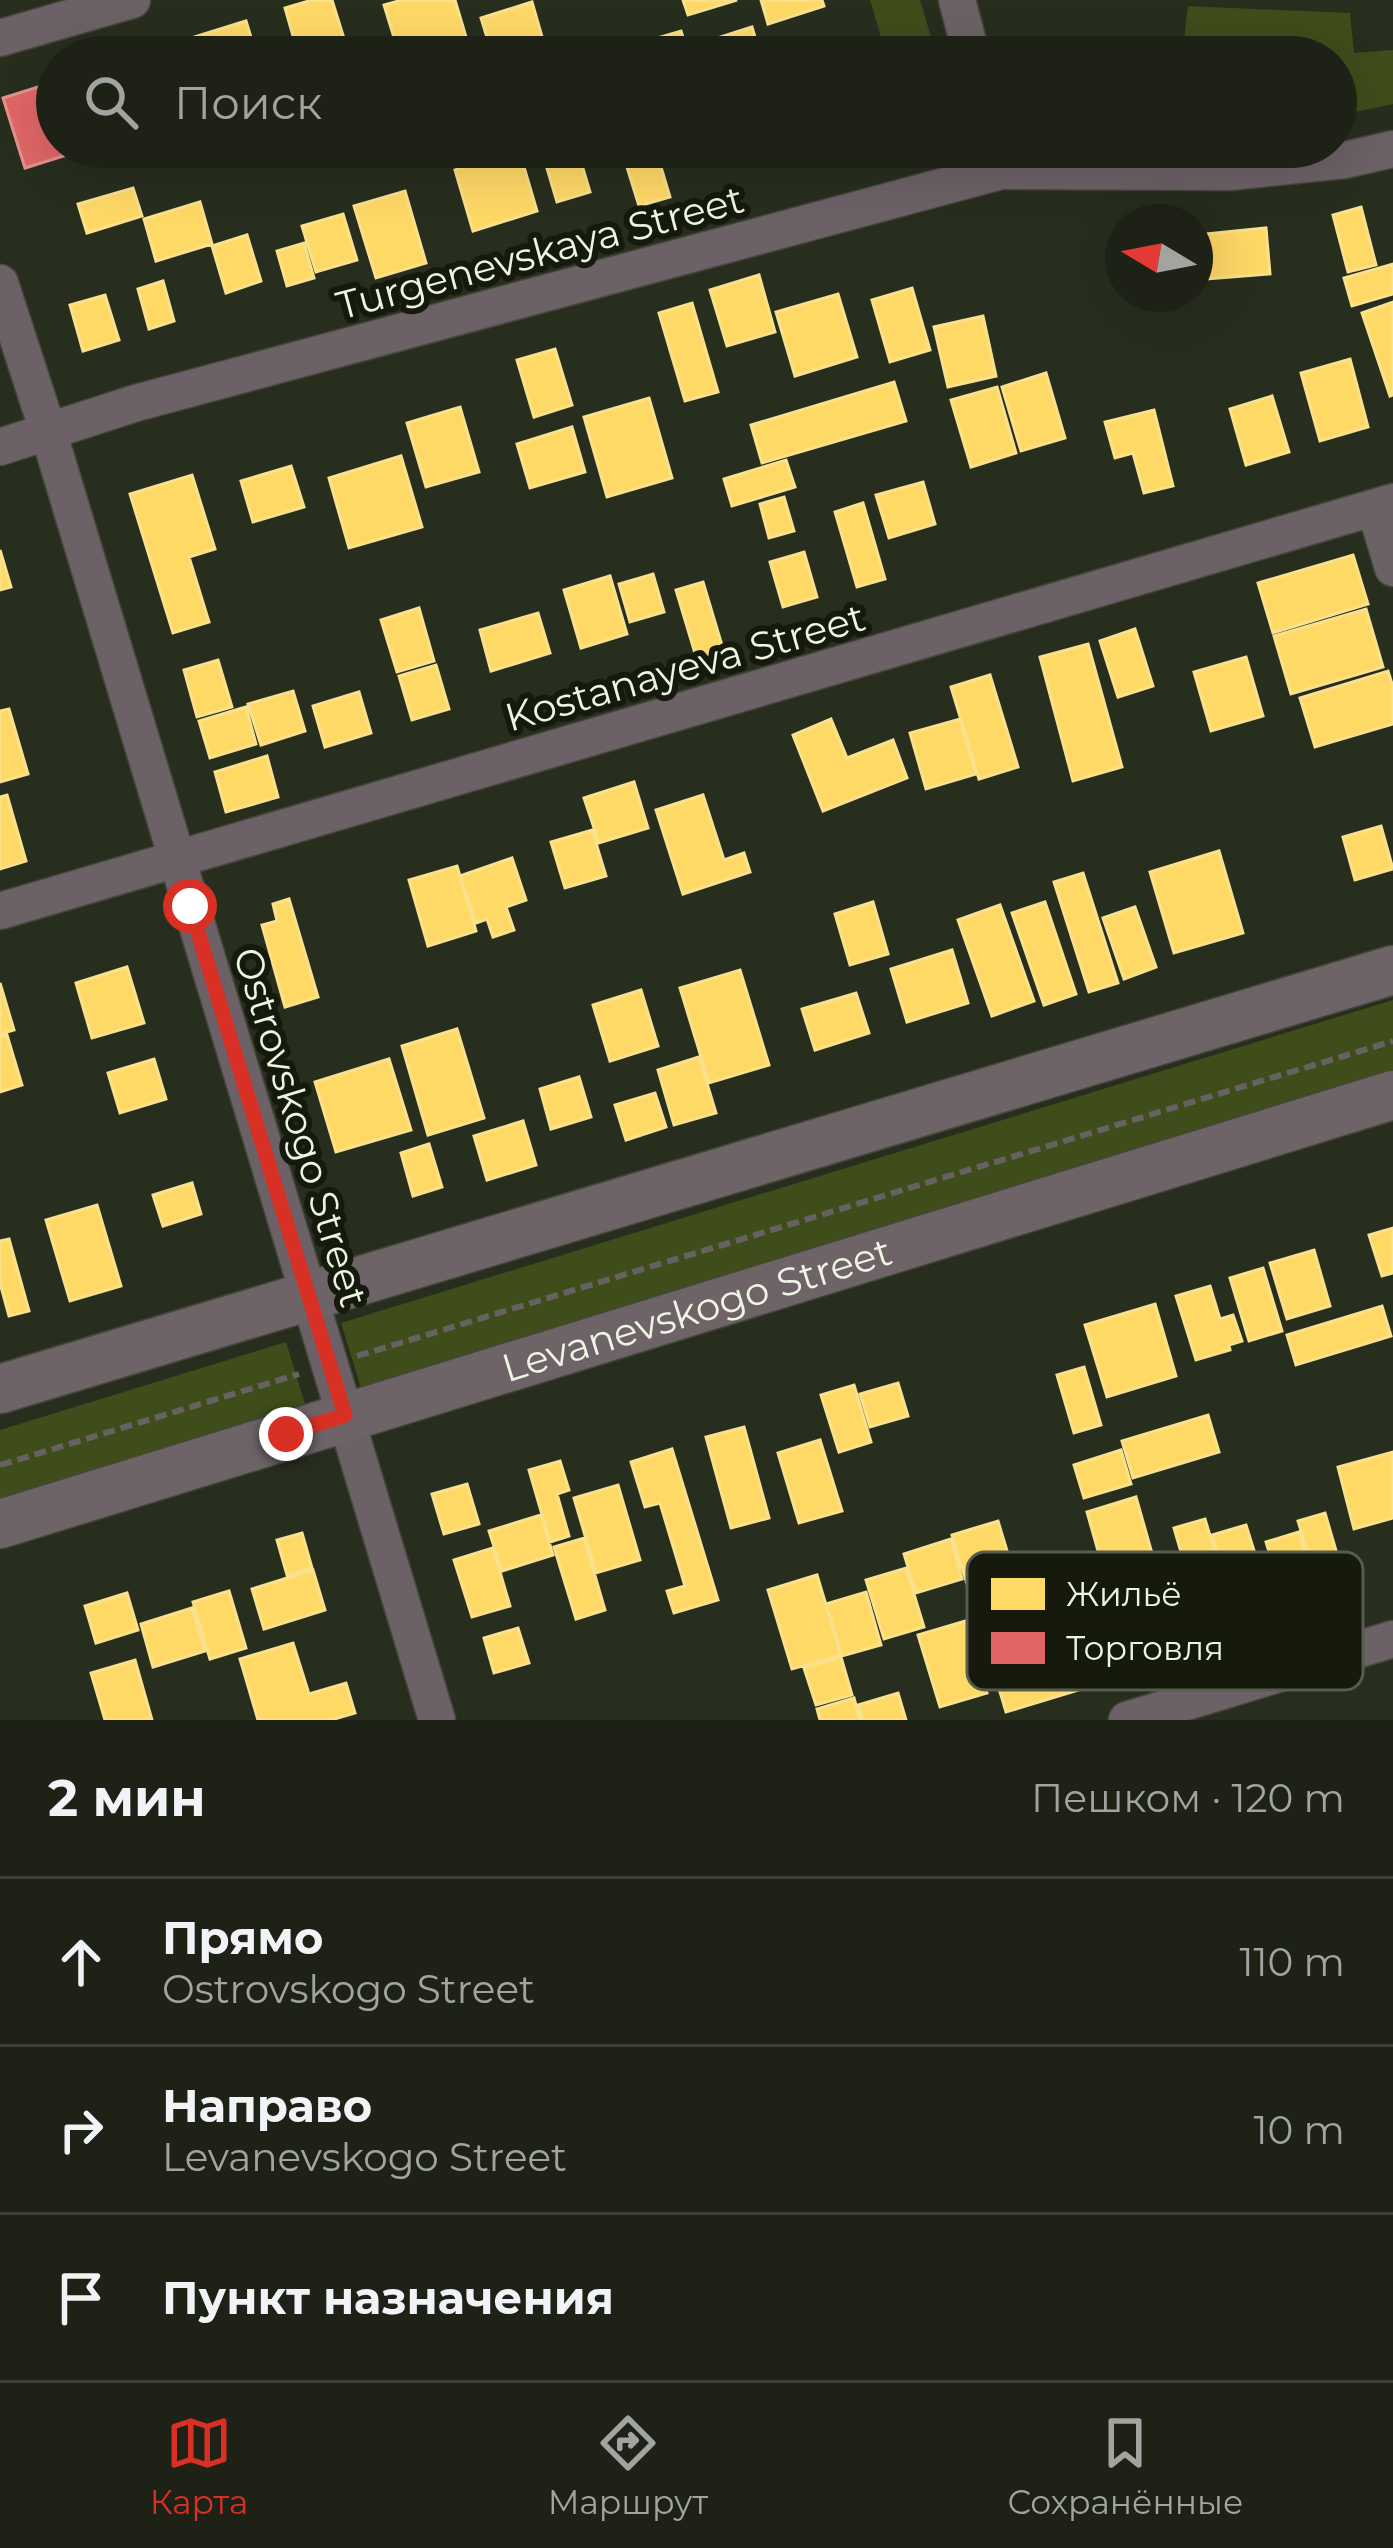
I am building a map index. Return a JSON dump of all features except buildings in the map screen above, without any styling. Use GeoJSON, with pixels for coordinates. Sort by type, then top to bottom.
{"type":"FeatureCollection","features":[{"type":"Feature","properties":{"kind":"street"},"geometry":{"type":"LineString","coordinates":[[0,38],[132,0]]}},
{"type":"Feature","properties":{"kind":"street"},"geometry":{"type":"LineString","coordinates":[[957,0],[966,36]]}},
{"type":"Feature","properties":{"kind":"street","name":"Turgenevskaya Street"},"geometry":{"type":"LineString","coordinates":[[1357,157],[1393,149]]}},
{"type":"Feature","properties":{"kind":"street","name":"Turgenevskaya Street"},"geometry":{"type":"LineString","coordinates":[[0,447],[966,168]]}},
{"type":"Feature","properties":{"kind":"street","name":"Turgenevskaya Street"},"geometry":{"type":"LineString","coordinates":[[1159,168],[1230,172],[1268,168]]}},
{"type":"Feature","properties":{"kind":"street","name":"Ostrovskogo Street"},"geometry":{"type":"LineString","coordinates":[[0,284],[437,1720]]}},
{"type":"Feature","properties":{"kind":"street"},"geometry":{"type":"LineString","coordinates":[[1384,505],[1393,568]]}},
{"type":"Feature","properties":{"kind":"street","name":"Kostanayeva Street"},"geometry":{"type":"LineString","coordinates":[[0,911],[1384,505]]}},
{"type":"Feature","properties":{"kind":"street"},"geometry":{"type":"LineString","coordinates":[[0,1389],[1393,970]]}},
{"type":"Feature","properties":{"kind":"street","name":"Levanevskogo Street"},"geometry":{"type":"LineString","coordinates":[[0,1524],[1393,1095]]}},
{"type":"Feature","properties":{"kind":"street"},"geometry":{"type":"LineString","coordinates":[[1363,1648],[1393,1639]]}},
{"type":"Feature","properties":{"kind":"street"},"geometry":{"type":"LineString","coordinates":[[1127,1720],[1226,1690]]}},
{"type":"Feature","properties":{"kind":"path"},"geometry":{"type":"LineString","coordinates":[[0,1465],[1393,1041]]}},
{"type":"Feature","properties":{"kind":"green space"},"geometry":{"type":"Polygon","coordinates":[[[870,0],[920,0],[931,36],[881,36],[870,0]]]}},
{"type":"Feature","properties":{"kind":"green space"},"geometry":{"type":"Polygon","coordinates":[[[1188,6],[1350,13],[1352,36],[1184,36],[1188,6]]]}},
{"type":"Feature","properties":{"kind":"green space"},"geometry":{"type":"Polygon","coordinates":[[[1393,50],[1393,104],[1357,112],[1357,53],[1393,50]]]}},
{"type":"Feature","properties":{"kind":"green space"},"geometry":{"type":"Polygon","coordinates":[[[1393,1000],[1393,1071],[361,1388],[341,1323],[1393,1000]]]}},
{"type":"Feature","properties":{"kind":"green space"},"geometry":{"type":"Polygon","coordinates":[[[286,1342],[307,1410],[0,1504],[0,1430],[286,1342]]]}},
{"type":"Feature","properties":{"kind":"route"},"geometry":{"type":"LineString","coordinates":[[190,906],[345,1415],[286,1434]]}}]}
